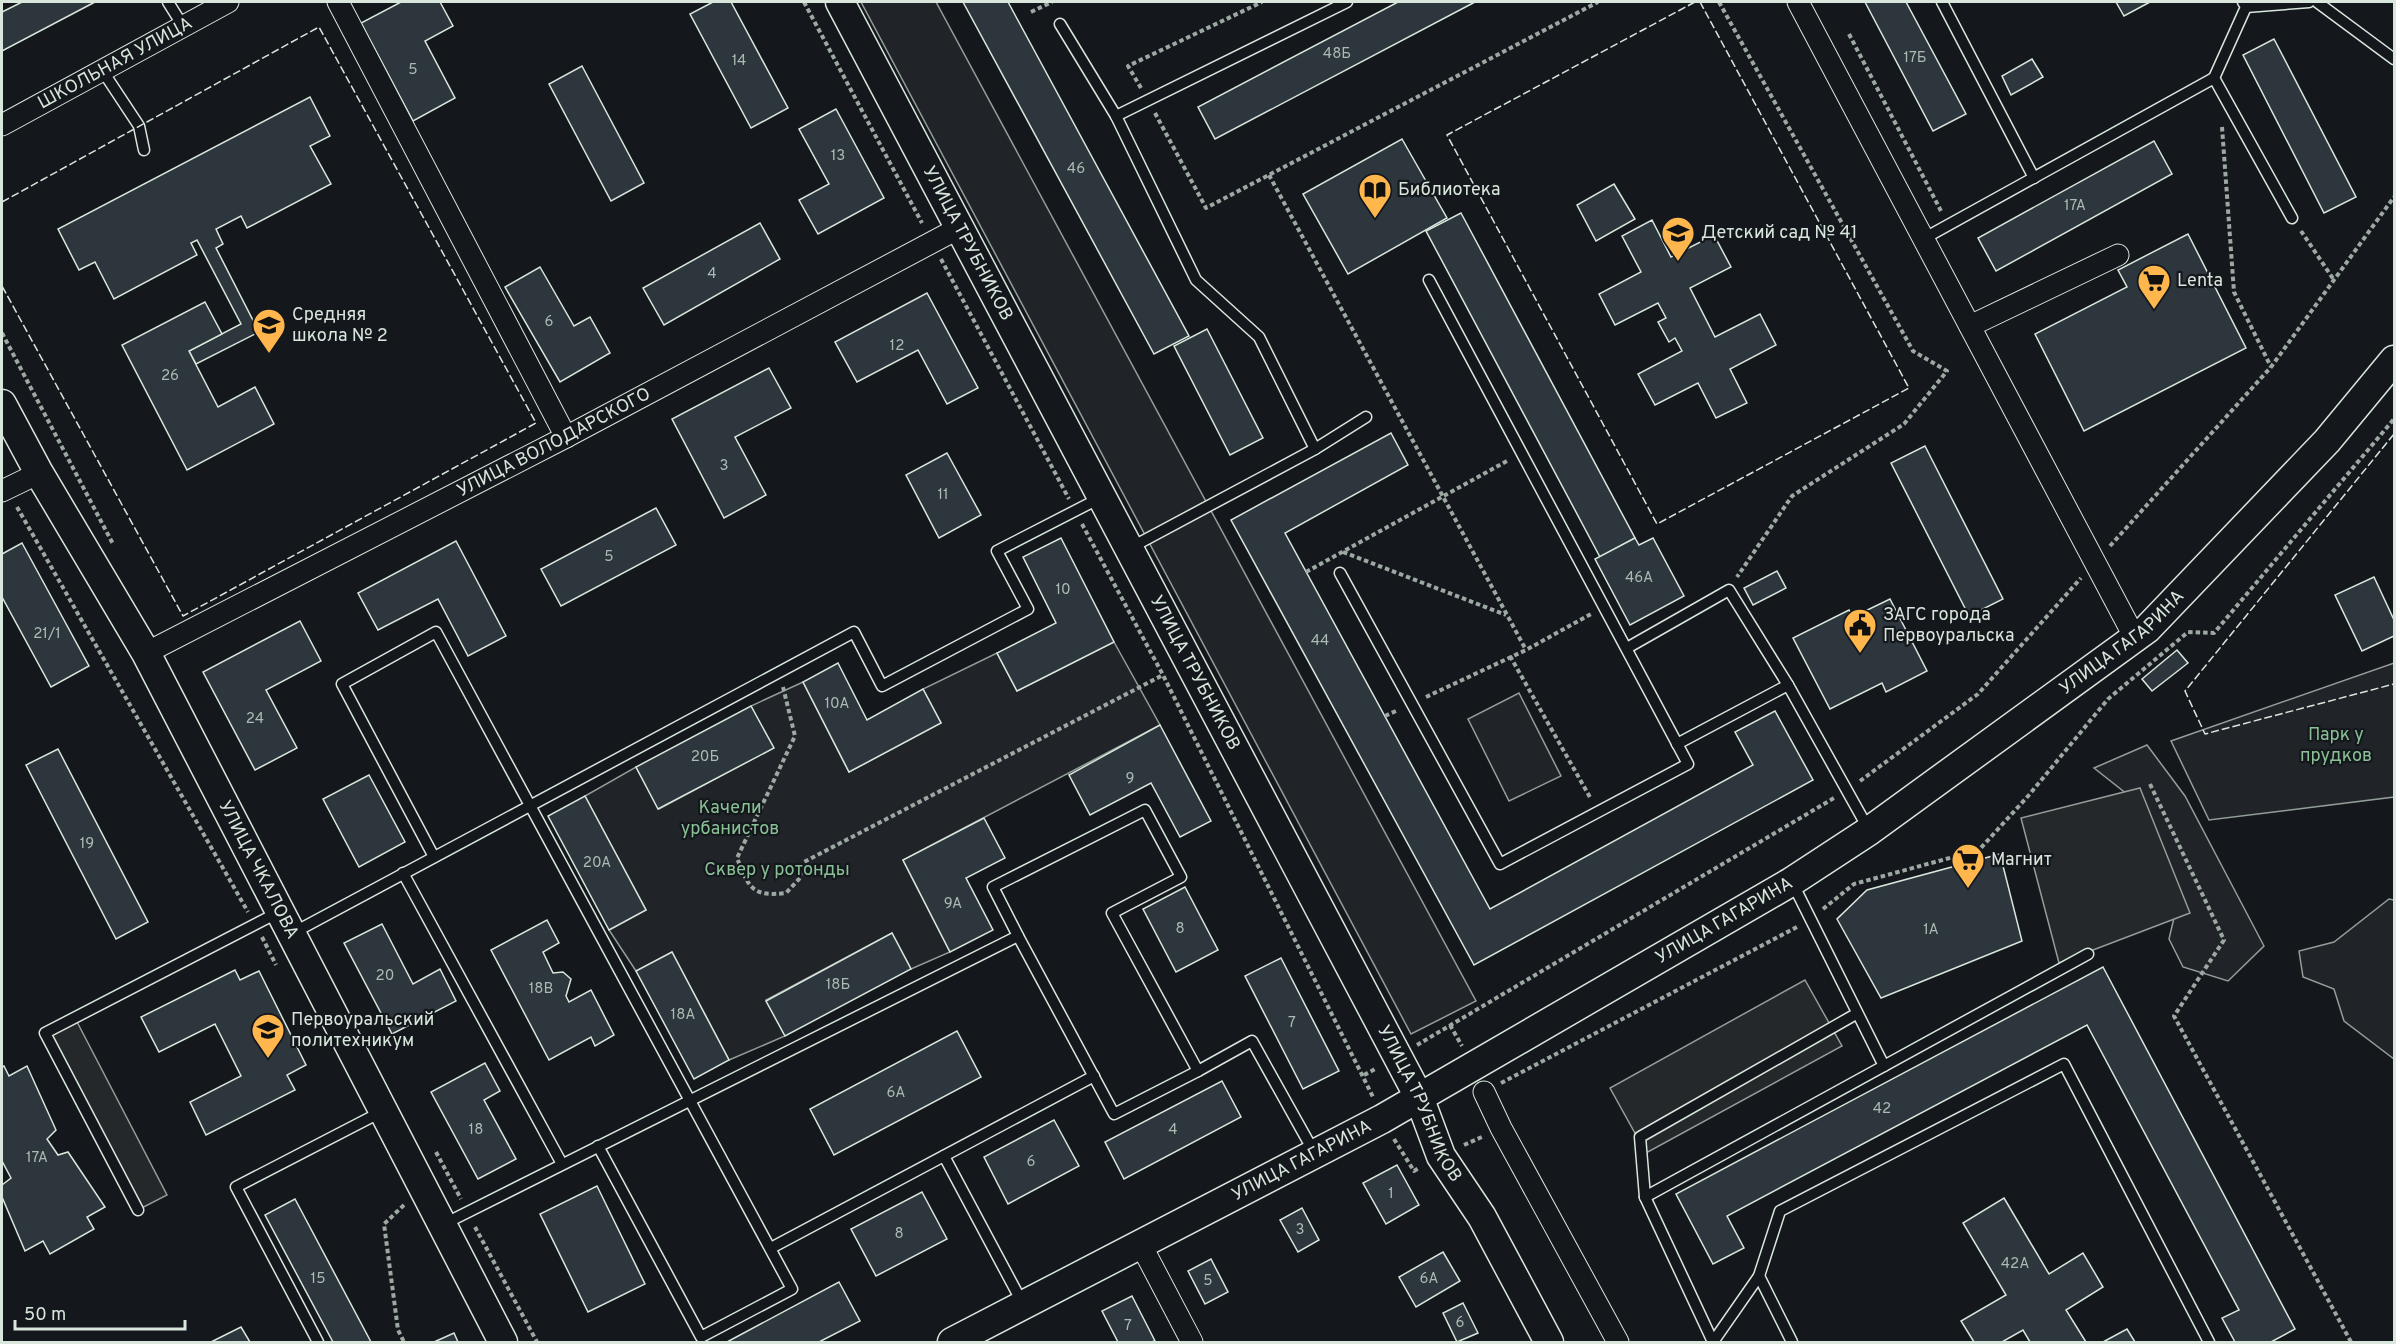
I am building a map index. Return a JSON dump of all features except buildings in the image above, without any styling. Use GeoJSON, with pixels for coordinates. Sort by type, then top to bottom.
{"type":"FeatureCollection","features":[{"type":"Feature","properties":{"kind":"street","name":"ШКОЛЬНАЯ УЛИЦА"},"geometry":{"type":"LineString","coordinates":[[2,125],[228,2]]}},
{"type":"Feature","properties":{"kind":"street"},"geometry":{"type":"LineString","coordinates":[[338,2],[566,437]]}},
{"type":"Feature","properties":{"kind":"street","name":"УЛИЦА ТРУБНИКОВ"},"geometry":{"type":"LineString","coordinates":[[840,2],[1419,1097],[1441,1156],[1482,1217],[1549,1342]]}},
{"type":"Feature","properties":{"kind":"street"},"geometry":{"type":"LineString","coordinates":[[1798,2],[2135,638]]}},
{"type":"Feature","properties":{"kind":"street","name":"УЛИЦА ВОЛОДАРСКОГО"},"geometry":{"type":"LineString","coordinates":[[146,653],[566,437],[959,228]]}},
{"type":"Feature","properties":{"kind":"street"},"geometry":{"type":"LineString","coordinates":[[1970,326],[2118,255]]}},
{"type":"Feature","properties":{"kind":"street","name":"УЛИЦА ГАГАРИНА"},"geometry":{"type":"LineString","coordinates":[[952,1342],[1419,1097],[1791,882],[1869,831],[2146,630],[2326,441],[2394,360]]}},
{"type":"Feature","properties":{"kind":"street","name":"УЛИЦА ЧКАЛОВА"},"geometry":{"type":"LineString","coordinates":[[2,404],[39,473],[146,653],[275,924],[383,1111],[503,1342]]}},
{"type":"Feature","properties":{"kind":"street"},"geometry":{"type":"LineString","coordinates":[[4,490],[39,473]]}},
{"type":"Feature","properties":{"kind":"street"},"geometry":{"type":"LineString","coordinates":[[1484,1092],[1501,1128],[1618,1342]]}},
{"type":"Feature","properties":{"kind":"street"},"geometry":{"type":"LineString","coordinates":[[1140,1243],[1192,1342]]}},
{"type":"Feature","properties":{"kind":"lane"},"geometry":{"type":"LineString","coordinates":[[168,2],[183,26]]}},
{"type":"Feature","properties":{"kind":"lane"},"geometry":{"type":"LineString","coordinates":[[1116,116],[1347,2]]}},
{"type":"Feature","properties":{"kind":"lane"},"geometry":{"type":"LineString","coordinates":[[1942,2],[2034,178]]}},
{"type":"Feature","properties":{"kind":"lane"},"geometry":{"type":"LineString","coordinates":[[1923,239],[2214,78],[2244,4],[2309,2]]}},
{"type":"Feature","properties":{"kind":"lane"},"geometry":{"type":"LineString","coordinates":[[2317,2],[2394,58]]}},
{"type":"Feature","properties":{"kind":"lane"},"geometry":{"type":"LineString","coordinates":[[1060,24],[1116,116],[1196,280],[1259,337],[1315,449]]}},
{"type":"Feature","properties":{"kind":"lane"},"geometry":{"type":"LineString","coordinates":[[102,70],[139,126],[144,150]]}},
{"type":"Feature","properties":{"kind":"lane"},"geometry":{"type":"LineString","coordinates":[[2214,78],[2292,218]]}},
{"type":"Feature","properties":{"kind":"lane"},"geometry":{"type":"LineString","coordinates":[[1340,573],[1410,705],[1500,864],[1688,764],[1628,648],[1429,280]]}},
{"type":"Feature","properties":{"kind":"lane"},"geometry":{"type":"LineString","coordinates":[[1130,548],[1315,449],[1366,417]]}},
{"type":"Feature","properties":{"kind":"lane"},"geometry":{"type":"LineString","coordinates":[[138,1210],[45,1033],[275,924],[403,873],[854,632],[882,686],[1028,609],[997,551],[1102,497]]}},
{"type":"Feature","properties":{"kind":"lane"},"geometry":{"type":"LineString","coordinates":[[1628,648],[1729,590],[1788,685],[1869,831]]}},
{"type":"Feature","properties":{"kind":"lane"},"geometry":{"type":"LineString","coordinates":[[434,857],[342,684],[436,632],[792,1288],[702,1340],[598,1146]]}},
{"type":"Feature","properties":{"kind":"lane"},"geometry":{"type":"LineString","coordinates":[[1677,744],[1788,685]]}},
{"type":"Feature","properties":{"kind":"lane"},"geometry":{"type":"LineString","coordinates":[[1198,1071],[1112,913],[1181,876],[1145,810],[993,887],[1114,1114],[1198,1071],[1252,1041],[1314,1152]]}},
{"type":"Feature","properties":{"kind":"lane"},"geometry":{"type":"LineString","coordinates":[[403,873],[562,1164]]}},
{"type":"Feature","properties":{"kind":"lane"},"geometry":{"type":"LineString","coordinates":[[1791,882],[1884,1066]]}},
{"type":"Feature","properties":{"kind":"lane"},"geometry":{"type":"LineString","coordinates":[[442,1225],[1018,936]]}},
{"type":"Feature","properties":{"kind":"lane"},"geometry":{"type":"LineString","coordinates":[[1645,1197],[2088,954]]}},
{"type":"Feature","properties":{"kind":"lane"},"geometry":{"type":"LineString","coordinates":[[1856,1014],[1640,1137],[1645,1197],[1713,1342],[1759,1276],[1780,1211],[2064,1064],[2209,1342]]}},
{"type":"Feature","properties":{"kind":"lane"},"geometry":{"type":"LineString","coordinates":[[771,1248],[1094,1076]]}},
{"type":"Feature","properties":{"kind":"lane"},"geometry":{"type":"LineString","coordinates":[[318,1342],[236,1187],[383,1111]]}},
{"type":"Feature","properties":{"kind":"lane"},"geometry":{"type":"LineString","coordinates":[[944,1156],[1024,1305]]}},
{"type":"Feature","properties":{"kind":"lane"},"geometry":{"type":"LineString","coordinates":[[1759,1276],[1791,1342]]}},
{"type":"Feature","properties":{"kind":"path"},"geometry":{"type":"LineString","coordinates":[[804,2],[1163,675],[1364,1075]]}},
{"type":"Feature","properties":{"kind":"path"},"geometry":{"type":"LineString","coordinates":[[1031,12],[1052,2]]}},
{"type":"Feature","properties":{"kind":"path"},"geometry":{"type":"LineString","coordinates":[[1263,2],[1128,66],[1206,208],[1598,2]]}},
{"type":"Feature","properties":{"kind":"path"},"geometry":{"type":"LineString","coordinates":[[1719,2],[1913,351],[1947,371],[1904,424],[1792,496],[1729,590]]}},
{"type":"Feature","properties":{"kind":"path"},"geometry":{"type":"LineString","coordinates":[[1849,34],[1949,225]]}},
{"type":"Feature","properties":{"kind":"path"},"geometry":{"type":"LineString","coordinates":[[2236,115],[2222,125],[2234,292],[2271,367]]}},
{"type":"Feature","properties":{"kind":"path"},"geometry":{"type":"LineString","coordinates":[[1269,175],[1526,650]]}},
{"type":"Feature","properties":{"kind":"path"},"geometry":{"type":"LineString","coordinates":[[1450,1026],[1847,791],[1978,694],[2271,367],[2394,197]]}},
{"type":"Feature","properties":{"kind":"path"},"geometry":{"type":"LineString","coordinates":[[2292,218],[2334,280]]}},
{"type":"Feature","properties":{"kind":"path"},"geometry":{"type":"LineString","coordinates":[[1306,572],[1522,453]]}},
{"type":"Feature","properties":{"kind":"path"},"geometry":{"type":"LineString","coordinates":[[4,490],[275,924],[277,966]]}},
{"type":"Feature","properties":{"kind":"path"},"geometry":{"type":"LineString","coordinates":[[1342,552],[1508,615]]}},
{"type":"Feature","properties":{"kind":"path"},"geometry":{"type":"LineString","coordinates":[[1385,716],[1526,650],[1605,606]]}},
{"type":"Feature","properties":{"kind":"path"},"geometry":{"type":"LineString","coordinates":[[1510,656],[1598,812]]}},
{"type":"Feature","properties":{"kind":"path"},"geometry":{"type":"LineString","coordinates":[[780,671],[795,736],[737,858],[747,884],[764,896],[786,893],[800,878],[802,863],[1163,675]]}},
{"type":"Feature","properties":{"kind":"path"},"geometry":{"type":"LineString","coordinates":[[2150,784],[2224,940],[2174,1016],[2351,1342]]}},
{"type":"Feature","properties":{"kind":"path"},"geometry":{"type":"LineString","coordinates":[[398,1195],[404,1205],[384,1224],[398,1330],[404,1342]]}},
{"type":"Feature","properties":{"kind":"green space"},"geometry":{"type":"Polygon","coordinates":[[[861,2],[936,2],[1476,1001],[1411,1034],[861,2]]]}},
{"type":"Feature","properties":{"kind":"green space","name":"Сквер у ротонды"},"geometry":{"type":"Polygon","coordinates":[[[1114,642],[1160,725],[903,860],[950,952],[911,969],[892,933],[766,1000],[785,1036],[729,1060],[672,952],[636,971],[609,930],[646,910],[585,796],[636,767],[659,809],[773,748],[751,706],[803,682],[849,772],[941,723],[923,689],[997,653],[1017,691],[1114,642]]]}},
{"type":"Feature","properties":{"kind":"green space","name":"Парк у прудков"},"geometry":{"type":"Polygon","coordinates":[[[2394,663],[2394,797],[2209,820],[2171,741],[2394,663]]]}},
{"type":"Feature","properties":{"kind":"green space"},"geometry":{"type":"Polygon","coordinates":[[[1519,693],[1561,776],[1509,801],[1468,719],[1519,693]]]}},
{"type":"Feature","properties":{"kind":"green space"},"geometry":{"type":"Polygon","coordinates":[[[2147,745],[2185,796],[2264,946],[2228,981],[2183,967],[2169,939],[2177,905],[2137,802],[2094,768],[2147,745]]]}},
{"type":"Feature","properties":{"kind":"green space"},"geometry":{"type":"Polygon","coordinates":[[[2389,899],[2394,900],[2394,1059],[2344,1021],[2334,989],[2303,977],[2299,951],[2334,942],[2389,899]]]}},
{"type":"Feature","properties":{"kind":"shaded area"},"geometry":{"type":"Polygon","coordinates":[[[2140,788],[2190,913],[2059,963],[2021,818],[2140,788]]]}},
{"type":"Feature","properties":{"kind":"shaded area"},"geometry":{"type":"Polygon","coordinates":[[[1805,980],[1842,1046],[1646,1153],[1610,1088],[1805,980]]]}},
{"type":"Feature","properties":{"kind":"shaded area"},"geometry":{"type":"Polygon","coordinates":[[[75,1018],[167,1195],[138,1210],[45,1033],[75,1018]]]}},
{"type":"Feature","properties":{"kind":"fence"},"geometry":{"type":"LineString","coordinates":[[1695,2],[1447,135],[1657,524],[1909,388],[1700,2]]}},
{"type":"Feature","properties":{"kind":"fence"},"geometry":{"type":"LineString","coordinates":[[2,202],[319,27],[536,423],[183,616],[2,286]]}},
{"type":"Feature","properties":{"kind":"fence"},"geometry":{"type":"LineString","coordinates":[[2394,434],[2185,691],[2205,734],[2394,684]]}},
{"type":"Feature","properties":{"kind":"place","name":"Библиотека"},"geometry":{"type":"Point","coordinates":[1375,219]}},
{"type":"Feature","properties":{"kind":"place","name":"Детский сад № 41"},"geometry":{"type":"Point","coordinates":[1678,262]}},
{"type":"Feature","properties":{"kind":"place","name":"Lenta"},"geometry":{"type":"Point","coordinates":[2154,310]}},
{"type":"Feature","properties":{"kind":"place","name":"Средняя школа № 2"},"geometry":{"type":"Point","coordinates":[269,354]}},
{"type":"Feature","properties":{"kind":"place","name":"ЗАГС города Первоуральска"},"geometry":{"type":"Point","coordinates":[1860,654]}},
{"type":"Feature","properties":{"kind":"place","name":"Магнит"},"geometry":{"type":"Point","coordinates":[1968,889]}},
{"type":"Feature","properties":{"kind":"place","name":"Первоуральский политехникум"},"geometry":{"type":"Point","coordinates":[268,1059]}},
{"type":"Feature","properties":{"kind":"park label","name":"Качели урбанистов"},"geometry":{"type":"Point","coordinates":[730,818]}}]}
